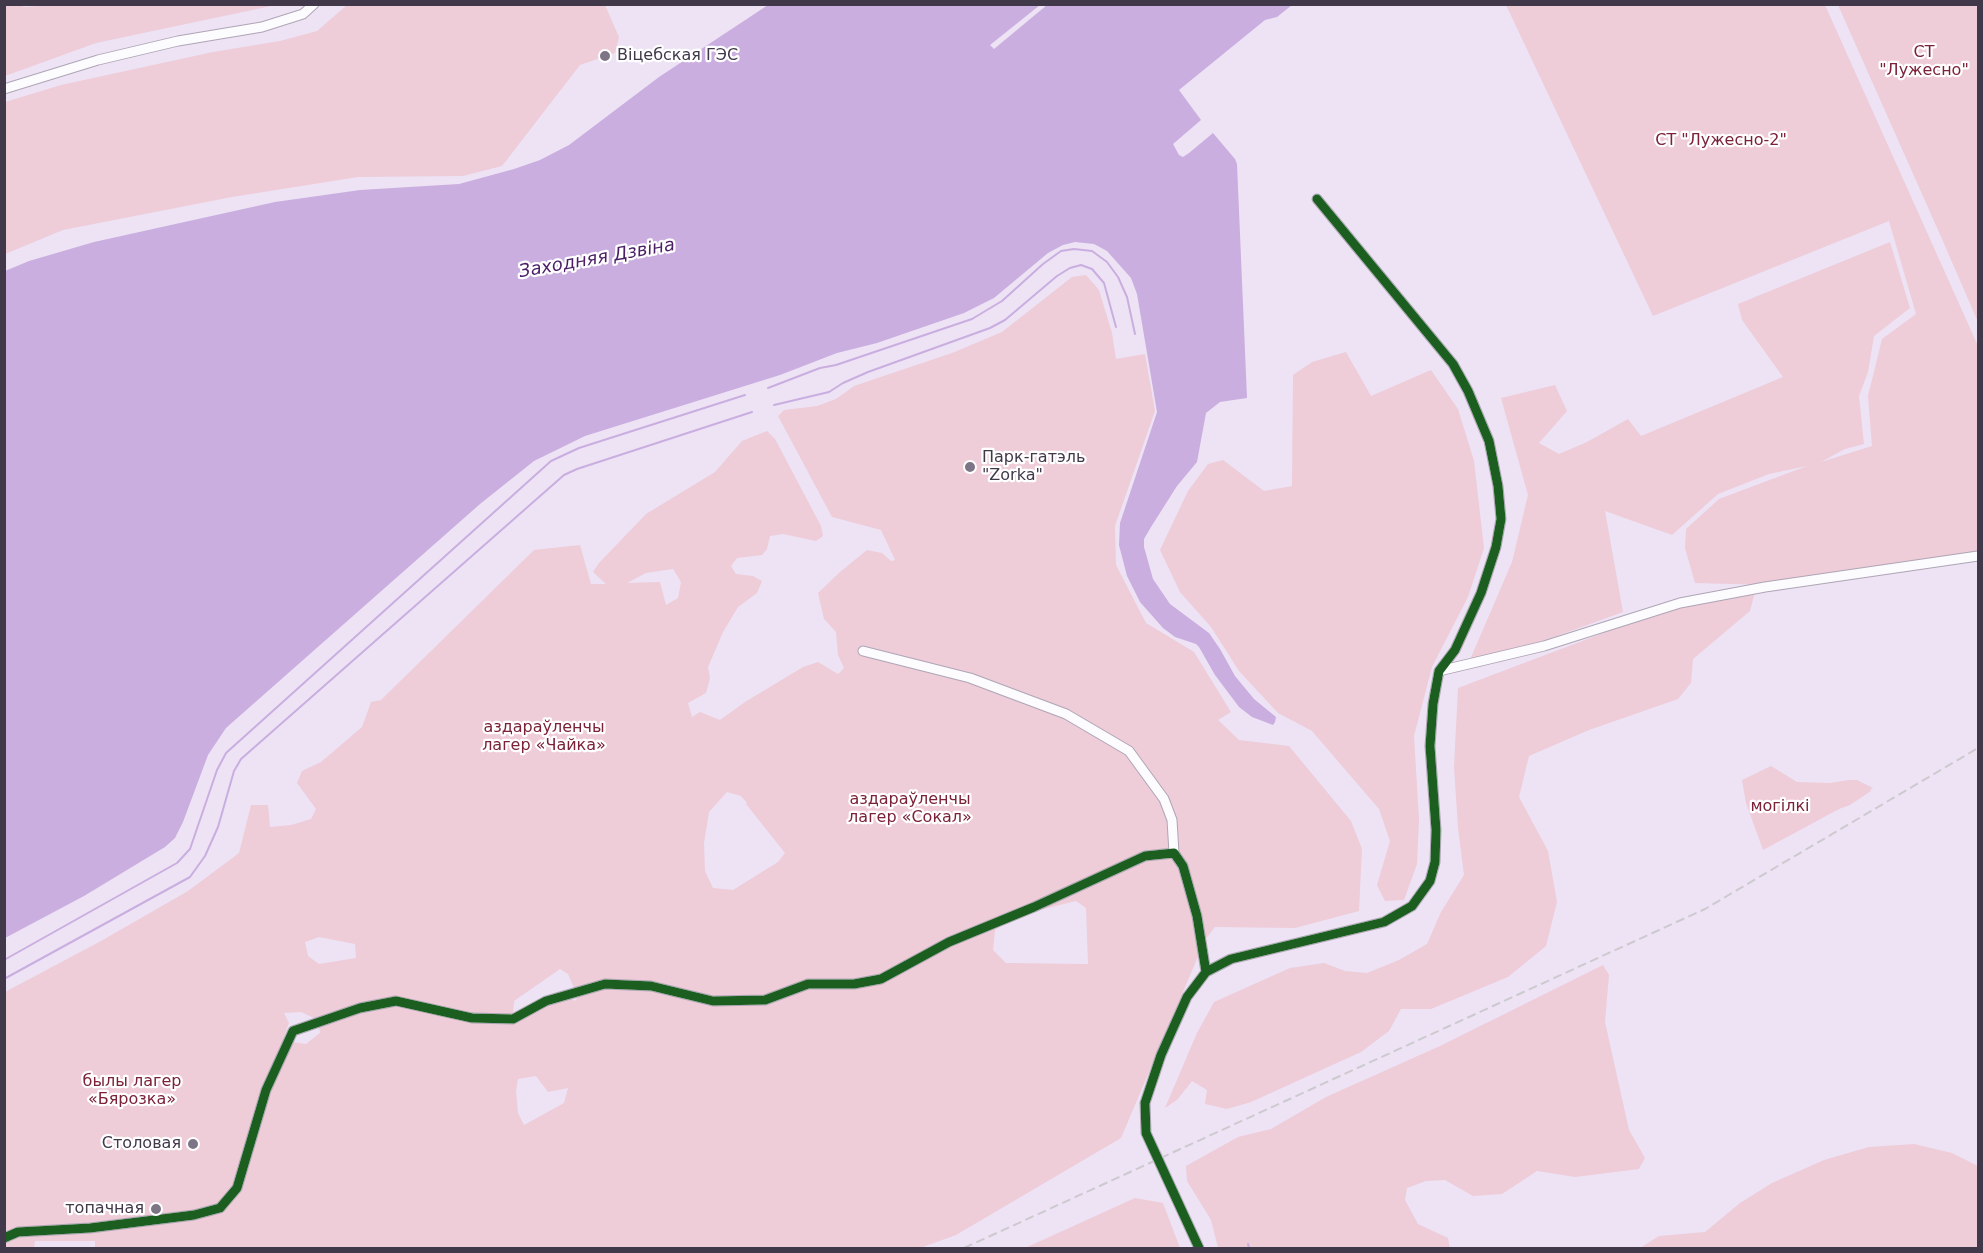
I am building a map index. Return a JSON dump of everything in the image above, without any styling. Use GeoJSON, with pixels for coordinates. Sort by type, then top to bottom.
{"type":"FeatureCollection","features":[{"type":"Feature","properties":{"kind":"street"},"geometry":{"type":"LineString","coordinates":[[4,89],[98,60],[166,44],[261,27],[303,14],[314,4]]}},
{"type":"Feature","properties":{"kind":"street"},"geometry":{"type":"LineString","coordinates":[[1198,1248],[1146,1133],[1145,1103],[1161,1055],[1187,997],[1206,972],[1231,959],[1384,922],[1412,906],[1430,881],[1435,862],[1436,830],[1430,746],[1433,704],[1439,671],[1455,650],[1481,593],[1496,547],[1501,519],[1498,486],[1489,441],[1468,391],[1453,364],[1317,199]]}},
{"type":"Feature","properties":{"kind":"street"},"geometry":{"type":"LineString","coordinates":[[1439,671],[1544,646],[1680,603],[1765,586],[1978,556]]}},
{"type":"Feature","properties":{"kind":"street"},"geometry":{"type":"LineString","coordinates":[[863,651],[970,678],[1066,714],[1129,751],[1164,799],[1172,820],[1174,853],[1183,866],[1197,916],[1206,972]]}},
{"type":"Feature","properties":{"kind":"street"},"geometry":{"type":"LineString","coordinates":[[4,1238],[18,1232],[90,1228],[194,1215],[220,1208],[237,1188],[266,1090],[293,1031],[360,1008],[396,1001],[472,1018],[513,1019],[546,1001],[605,984],[651,986],[713,1001],[765,1000],[808,984],[863,983],[880,979],[949,942],[1034,907],[1145,856],[1174,853]]}},
{"type":"Feature","properties":{"kind":"green space"},"geometry":{"type":"Polygon","coordinates":[[[70,4],[276,5],[96,43],[5,76],[5,5],[24,7],[70,4]]]}},
{"type":"Feature","properties":{"kind":"green space"},"geometry":{"type":"Polygon","coordinates":[[[347,5],[605,5],[619,37],[615,53],[580,65],[502,166],[463,176],[358,177],[232,197],[63,230],[5,254],[5,102],[61,85],[213,52],[280,41],[317,31],[347,5]]]}},
{"type":"Feature","properties":{"kind":"green space","name":"СТ \"Лужесно-2\""},"geometry":{"type":"Polygon","coordinates":[[[1506,5],[1825,5],[1978,346],[1978,559],[1769,585],[1695,583],[1685,548],[1686,529],[1719,499],[1807,466],[1769,474],[1718,494],[1672,535],[1605,511],[1623,612],[1466,669],[1512,562],[1528,495],[1501,398],[1555,385],[1567,411],[1539,443],[1559,454],[1587,442],[1628,419],[1641,436],[1783,377],[1742,320],[1738,304],[1890,242],[1910,308],[1874,336],[1868,372],[1859,396],[1864,444],[1845,449],[1821,462],[1872,446],[1868,396],[1882,339],[1916,314],[1889,221],[1653,316],[1506,5]]]}},
{"type":"Feature","properties":{"kind":"green space","name":"СТ \"Лужесно\""},"geometry":{"type":"Polygon","coordinates":[[[1838,5],[1978,5],[1978,322],[1942,239],[1838,5]]]}},
{"type":"Feature","properties":{"kind":"green space"},"geometry":{"type":"Polygon","coordinates":[[[1086,275],[1099,290],[1112,333],[1116,359],[1145,354],[1155,411],[1115,526],[1116,565],[1146,623],[1194,652],[1231,712],[1218,720],[1239,740],[1289,746],[1351,821],[1362,849],[1359,911],[1295,928],[1215,927],[1205,940],[1121,1138],[956,1235],[920,1248],[95,1248],[95,1241],[35,1241],[34,1248],[5,1248],[5,992],[188,891],[239,853],[251,805],[268,805],[270,827],[291,825],[311,819],[316,809],[297,783],[302,771],[321,762],[362,727],[371,702],[381,700],[534,550],[580,545],[591,584],[606,584],[593,572],[646,514],[715,472],[742,441],[767,431],[775,439],[821,526],[823,536],[816,541],[783,534],[770,536],[767,549],[762,555],[737,558],[731,566],[736,574],[753,576],[762,581],[757,593],[738,607],[723,632],[708,667],[710,678],[706,693],[688,703],[692,717],[700,712],[720,720],[803,667],[818,662],[838,674],[844,668],[838,655],[836,632],[824,619],[818,593],[867,550],[882,553],[891,561],[895,560],[881,530],[832,517],[778,416],[784,410],[817,406],[836,399],[854,386],[952,353],[1002,332],[1072,277],[1086,275]],[[673,569],[646,573],[627,583],[660,582],[666,605],[678,598],[681,582],[673,569]],[[727,792],[709,812],[704,843],[705,871],[713,888],[733,890],[778,862],[785,853],[741,796],[727,792]],[[1076,901],[996,921],[993,950],[1006,963],[1088,964],[1086,908],[1076,901]],[[319,937],[305,942],[308,956],[319,964],[356,958],[355,944],[319,937]],[[560,969],[514,1001],[513,1014],[564,994],[575,1001],[578,997],[568,974],[560,969]],[[301,1012],[284,1013],[289,1023],[284,1037],[291,1042],[306,1044],[320,1033],[318,1020],[301,1012]],[[536,1076],[518,1079],[516,1091],[518,1113],[524,1125],[564,1103],[568,1088],[548,1092],[536,1076]]]}},
{"type":"Feature","properties":{"kind":"green space"},"geometry":{"type":"Polygon","coordinates":[[[1346,352],[1371,396],[1431,370],[1458,409],[1474,461],[1484,548],[1468,597],[1432,667],[1414,736],[1419,819],[1417,864],[1404,900],[1385,901],[1377,885],[1390,841],[1379,809],[1312,731],[1278,713],[1239,671],[1211,627],[1180,592],[1160,550],[1188,491],[1208,464],[1223,460],[1264,491],[1292,486],[1293,375],[1312,362],[1346,352]]]}},
{"type":"Feature","properties":{"kind":"green space"},"geometry":{"type":"Polygon","coordinates":[[[1755,592],[1750,611],[1693,659],[1691,683],[1678,699],[1589,730],[1529,756],[1519,797],[1548,851],[1557,902],[1546,946],[1508,977],[1431,1009],[1401,1009],[1389,1031],[1361,1052],[1251,1102],[1227,1109],[1205,1104],[1207,1090],[1192,1081],[1177,1100],[1165,1108],[1197,1033],[1214,1002],[1290,968],[1324,963],[1345,971],[1367,973],[1399,960],[1427,944],[1441,912],[1464,875],[1454,767],[1458,688],[1643,618],[1728,596],[1755,592]]]}},
{"type":"Feature","properties":{"kind":"green space","name":"могілкі"},"geometry":{"type":"Polygon","coordinates":[[[1771,766],[1797,782],[1830,783],[1857,780],[1873,788],[1850,805],[1763,850],[1746,803],[1742,780],[1771,766]]]}},
{"type":"Feature","properties":{"kind":"green space"},"geometry":{"type":"Polygon","coordinates":[[[1603,965],[1609,975],[1605,1022],[1629,1130],[1645,1158],[1639,1169],[1575,1177],[1537,1171],[1502,1194],[1473,1196],[1445,1180],[1426,1181],[1407,1188],[1405,1200],[1418,1224],[1448,1238],[1450,1248],[1218,1248],[1211,1220],[1187,1181],[1186,1166],[1238,1137],[1271,1129],[1326,1097],[1440,1046],[1603,965]]]}},
{"type":"Feature","properties":{"kind":"green space"},"geometry":{"type":"Polygon","coordinates":[[[1914,1144],[1952,1153],[1978,1166],[1978,1248],[1640,1248],[1659,1236],[1705,1232],[1740,1203],[1772,1183],[1824,1160],[1869,1147],[1914,1144]]]}},
{"type":"Feature","properties":{"kind":"green space"},"geometry":{"type":"Polygon","coordinates":[[[1135,1198],[1163,1203],[1180,1248],[1025,1248],[1135,1198]]]}},
{"type":"Feature","properties":{"kind":"water","name":"Заходняя Дзвіна"},"geometry":{"type":"Polygon","coordinates":[[[768,5],[1292,5],[1277,17],[1265,20],[1179,90],[1201,120],[1173,144],[1179,155],[1183,157],[1213,133],[1237,164],[1247,398],[1220,402],[1206,413],[1197,462],[1177,486],[1144,539],[1153,579],[1170,604],[1209,633],[1235,676],[1254,699],[1276,717],[1273,725],[1252,717],[1239,707],[1215,675],[1199,647],[1175,637],[1163,628],[1140,602],[1127,576],[1119,545],[1120,523],[1157,412],[1137,294],[1131,278],[1107,251],[1094,244],[1075,242],[1048,253],[994,298],[964,313],[877,343],[837,353],[780,375],[585,436],[534,461],[480,504],[226,728],[208,755],[175,838],[165,847],[84,896],[5,938],[5,271],[29,261],[94,242],[275,202],[360,190],[459,184],[540,160],[569,145],[659,77],[768,5]]]}},
{"type":"Feature","properties":{"kind":"pier"},"geometry":{"type":"Polygon","coordinates":[[[1040,5],[1047,5],[994,49],[990,45],[1040,5]]]}},
{"type":"Feature","properties":{"kind":"waterway"},"geometry":{"type":"LineString","coordinates":[[768,388],[820,368],[836,365],[972,319],[1002,301],[1061,251],[1074,249],[1092,251],[1107,262],[1118,277],[1127,297],[1135,334]]}},
{"type":"Feature","properties":{"kind":"waterway"},"geometry":{"type":"LineString","coordinates":[[774,405],[829,392],[868,372],[990,328],[1005,320],[1057,276],[1070,268],[1081,265],[1092,269],[1104,283],[1116,327]]}},
{"type":"Feature","properties":{"kind":"waterway"},"geometry":{"type":"LineString","coordinates":[[4,960],[177,863],[190,849],[217,770],[226,753],[551,461],[579,448],[745,395]]}},
{"type":"Feature","properties":{"kind":"waterway"},"geometry":{"type":"LineString","coordinates":[[4,979],[190,877],[205,856],[218,827],[234,771],[241,759],[564,475],[752,412]]}},
{"type":"Feature","properties":{"kind":"waterway"},"geometry":{"type":"LineString","coordinates":[[1248,1244],[1249,1248]]}},
{"type":"Feature","properties":{"kind":"railway"},"geometry":{"type":"LineString","coordinates":[[964,1248],[1705,909],[1978,748]]}},
{"type":"Feature","properties":{"kind":"cycle path"},"geometry":{"type":"LineString","coordinates":[[1199,1248],[1146,1133],[1145,1103],[1161,1055],[1187,997],[1206,972],[1231,959],[1384,922],[1412,906],[1430,881],[1435,862],[1436,830],[1430,746],[1433,704],[1439,671],[1455,650],[1481,593],[1496,547],[1501,519],[1498,486],[1489,441],[1468,391],[1453,364],[1317,199]]}},
{"type":"Feature","properties":{"kind":"cycle path"},"geometry":{"type":"LineString","coordinates":[[4,1238],[18,1232],[90,1228],[194,1215],[220,1208],[237,1188],[266,1090],[293,1031],[360,1008],[396,1001],[472,1018],[513,1019],[546,1001],[605,984],[651,986],[713,1001],[765,1000],[808,984],[854,984],[881,979],[949,942],[1034,907],[1145,856],[1174,853],[1183,866],[1197,916],[1206,972]]}},
{"type":"Feature","properties":{"kind":"place","name":"Віцебская ГЭС"},"geometry":{"type":"Point","coordinates":[605,56]}},
{"type":"Feature","properties":{"kind":"place","name":"Парк-гатэль \"Zorka\""},"geometry":{"type":"Point","coordinates":[970,467]}},
{"type":"Feature","properties":{"kind":"place","name":"Столовая"},"geometry":{"type":"Point","coordinates":[193,1144]}},
{"type":"Feature","properties":{"kind":"place","name":"топачная"},"geometry":{"type":"Point","coordinates":[156,1209]}},
{"type":"Feature","properties":{"kind":"park label","name":"аздараўленчы лагер «Чайка»"},"geometry":{"type":"Point","coordinates":[544,737]}},
{"type":"Feature","properties":{"kind":"park label","name":"аздараўленчы лагер «Сокал»"},"geometry":{"type":"Point","coordinates":[910,809]}},
{"type":"Feature","properties":{"kind":"park label","name":"былы лагер «Бярозка»"},"geometry":{"type":"Point","coordinates":[132,1091]}}]}
